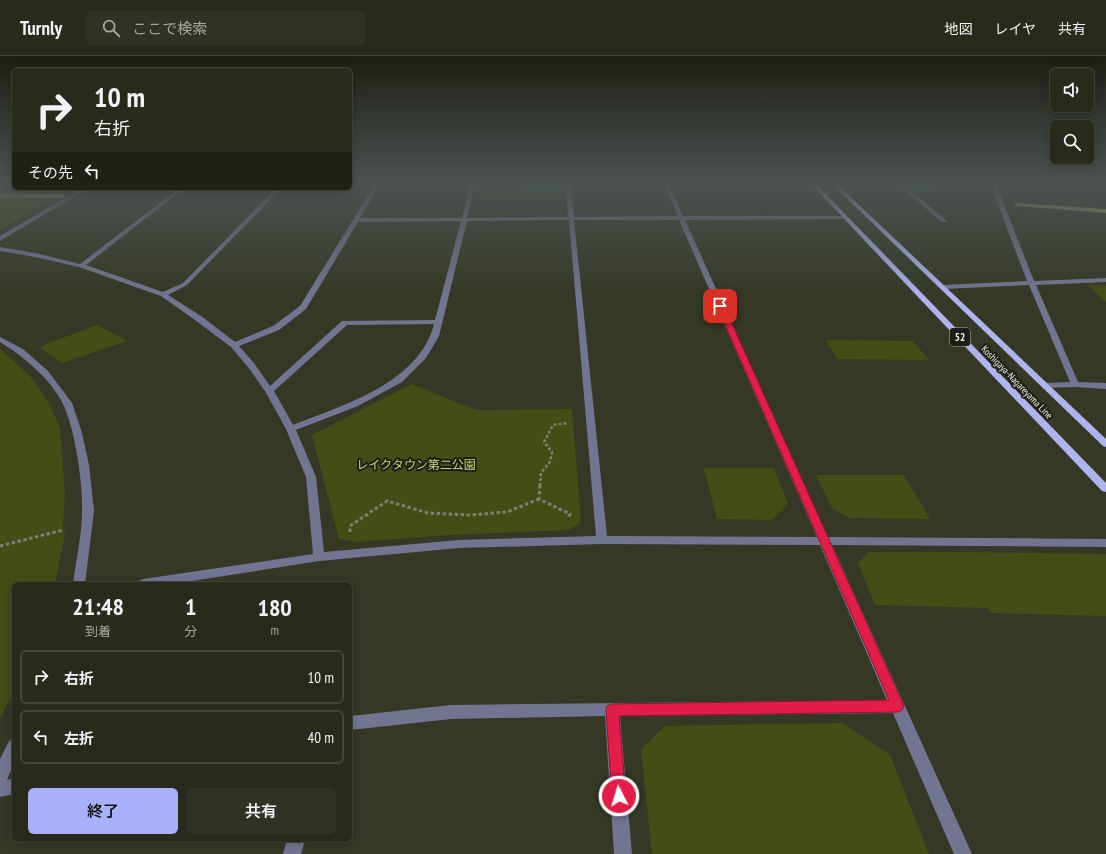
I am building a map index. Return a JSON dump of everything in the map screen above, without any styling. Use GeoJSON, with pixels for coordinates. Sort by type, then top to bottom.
{"type":"FeatureCollection","features":[{"type":"Feature","properties":{"kind":"main road","name":"Koshigaya-Nagareyama Line"},"geometry":{"type":"LineString","coordinates":[[849,221],[1106,489]]}},
{"type":"Feature","properties":{"kind":"main road","name":"Koshigaya-Nagareyama Line"},"geometry":{"type":"LineString","coordinates":[[873,221],[1106,444]]}},
{"type":"Feature","properties":{"kind":"street"},"geometry":{"type":"LineString","coordinates":[[0,239],[30,221]]}},
{"type":"Feature","properties":{"kind":"street"},"geometry":{"type":"LineString","coordinates":[[80,266],[139,221]]}},
{"type":"Feature","properties":{"kind":"street"},"geometry":{"type":"LineString","coordinates":[[163,295],[185,284],[246,221]]}},
{"type":"Feature","properties":{"kind":"street"},"geometry":{"type":"LineString","coordinates":[[234,345],[276,328],[302,307],[357,221]]}},
{"type":"Feature","properties":{"kind":"street"},"geometry":{"type":"LineString","coordinates":[[291,429],[355,404],[400,380],[423,356],[435,336],[463,221]]}},
{"type":"Feature","properties":{"kind":"street"},"geometry":{"type":"LineString","coordinates":[[570,221],[602,540]]}},
{"type":"Feature","properties":{"kind":"street"},"geometry":{"type":"LineString","coordinates":[[682,221],[963,854]]}},
{"type":"Feature","properties":{"kind":"street"},"geometry":{"type":"LineString","coordinates":[[1007,221],[1031,282],[1075,384]]}},
{"type":"Feature","properties":{"kind":"street"},"geometry":{"type":"LineString","coordinates":[[0,249],[35,255],[80,266],[163,295],[198,318],[234,345],[251,365],[269,391],[291,429],[311,477],[319,557]]}},
{"type":"Feature","properties":{"kind":"street"},"geometry":{"type":"LineString","coordinates":[[943,287],[1031,282],[1106,280]]}},
{"type":"Feature","properties":{"kind":"street"},"geometry":{"type":"LineString","coordinates":[[269,391],[345,323],[438,322]]}},
{"type":"Feature","properties":{"kind":"street"},"geometry":{"type":"LineString","coordinates":[[0,339],[20,351],[45,374],[67,403],[77,433],[84,465],[88,511],[80,582]]}},
{"type":"Feature","properties":{"kind":"street"},"geometry":{"type":"LineString","coordinates":[[1046,386],[1075,384],[1106,386]]}},
{"type":"Feature","properties":{"kind":"street"},"geometry":{"type":"LineString","coordinates":[[156,582],[319,557],[459,544],[602,540],[824,540],[1106,543]]}},
{"type":"Feature","properties":{"kind":"street"},"geometry":{"type":"LineString","coordinates":[[352,723],[451,712],[898,706]]}},
{"type":"Feature","properties":{"kind":"street"},"geometry":{"type":"LineString","coordinates":[[612,710],[624,854]]}},
{"type":"Feature","properties":{"kind":"street"},"geometry":{"type":"LineString","coordinates":[[0,777],[12,750]]}},
{"type":"Feature","properties":{"kind":"street"},"geometry":{"type":"LineString","coordinates":[[0,789],[12,786]]}},
{"type":"Feature","properties":{"kind":"street"},"geometry":{"type":"LineString","coordinates":[[292,854],[295,842]]}},
{"type":"Feature","properties":{"kind":"path"},"geometry":{"type":"LineString","coordinates":[[539,499],[541,473],[550,462],[552,452],[544,442],[553,425],[591,422]]}},
{"type":"Feature","properties":{"kind":"path"},"geometry":{"type":"LineString","coordinates":[[351,538],[350,526],[387,501],[428,513],[469,515],[507,512],[539,499],[570,514],[566,525]]}},
{"type":"Feature","properties":{"kind":"path"},"geometry":{"type":"LineString","coordinates":[[0,546],[87,524]]}},
{"type":"Feature","properties":{"kind":"green space"},"geometry":{"type":"Polygon","coordinates":[[[0,221],[15,221],[0,230],[0,221]]]}},
{"type":"Feature","properties":{"kind":"green space"},"geometry":{"type":"Polygon","coordinates":[[[1088,285],[1106,286],[1106,302],[1088,285]]]}},
{"type":"Feature","properties":{"kind":"green space"},"geometry":{"type":"Polygon","coordinates":[[[97,325],[127,341],[62,363],[39,347],[97,325]]]}},
{"type":"Feature","properties":{"kind":"green space"},"geometry":{"type":"Polygon","coordinates":[[[826,340],[913,341],[929,360],[837,359],[826,340]]]}},
{"type":"Feature","properties":{"kind":"green space"},"geometry":{"type":"Polygon","coordinates":[[[0,349],[30,376],[48,401],[60,428],[65,494],[63,526],[65,534],[55,582],[12,582],[12,694],[0,719],[0,349]]]}},
{"type":"Feature","properties":{"kind":"green space","name":"レイクタウン第二公園"},"geometry":{"type":"Polygon","coordinates":[[[412,384],[476,410],[572,409],[581,522],[569,530],[448,535],[356,542],[339,539],[312,435],[412,384]]]}},
{"type":"Feature","properties":{"kind":"green space"},"geometry":{"type":"Polygon","coordinates":[[[704,468],[774,468],[788,504],[772,520],[717,519],[704,468]]]}},
{"type":"Feature","properties":{"kind":"green space"},"geometry":{"type":"Polygon","coordinates":[[[816,475],[904,475],[930,519],[849,518],[832,508],[816,475]]]}},
{"type":"Feature","properties":{"kind":"green space"},"geometry":{"type":"Polygon","coordinates":[[[868,552],[1106,554],[1106,616],[991,613],[988,608],[875,605],[858,563],[868,552]]]}},
{"type":"Feature","properties":{"kind":"green space"},"geometry":{"type":"Polygon","coordinates":[[[842,723],[890,755],[929,854],[652,854],[641,749],[665,726],[842,723]]]}},
{"type":"Feature","properties":{"kind":"route"},"geometry":{"type":"LineString","coordinates":[[619,796],[612,710],[898,706],[720,306]]}}]}
